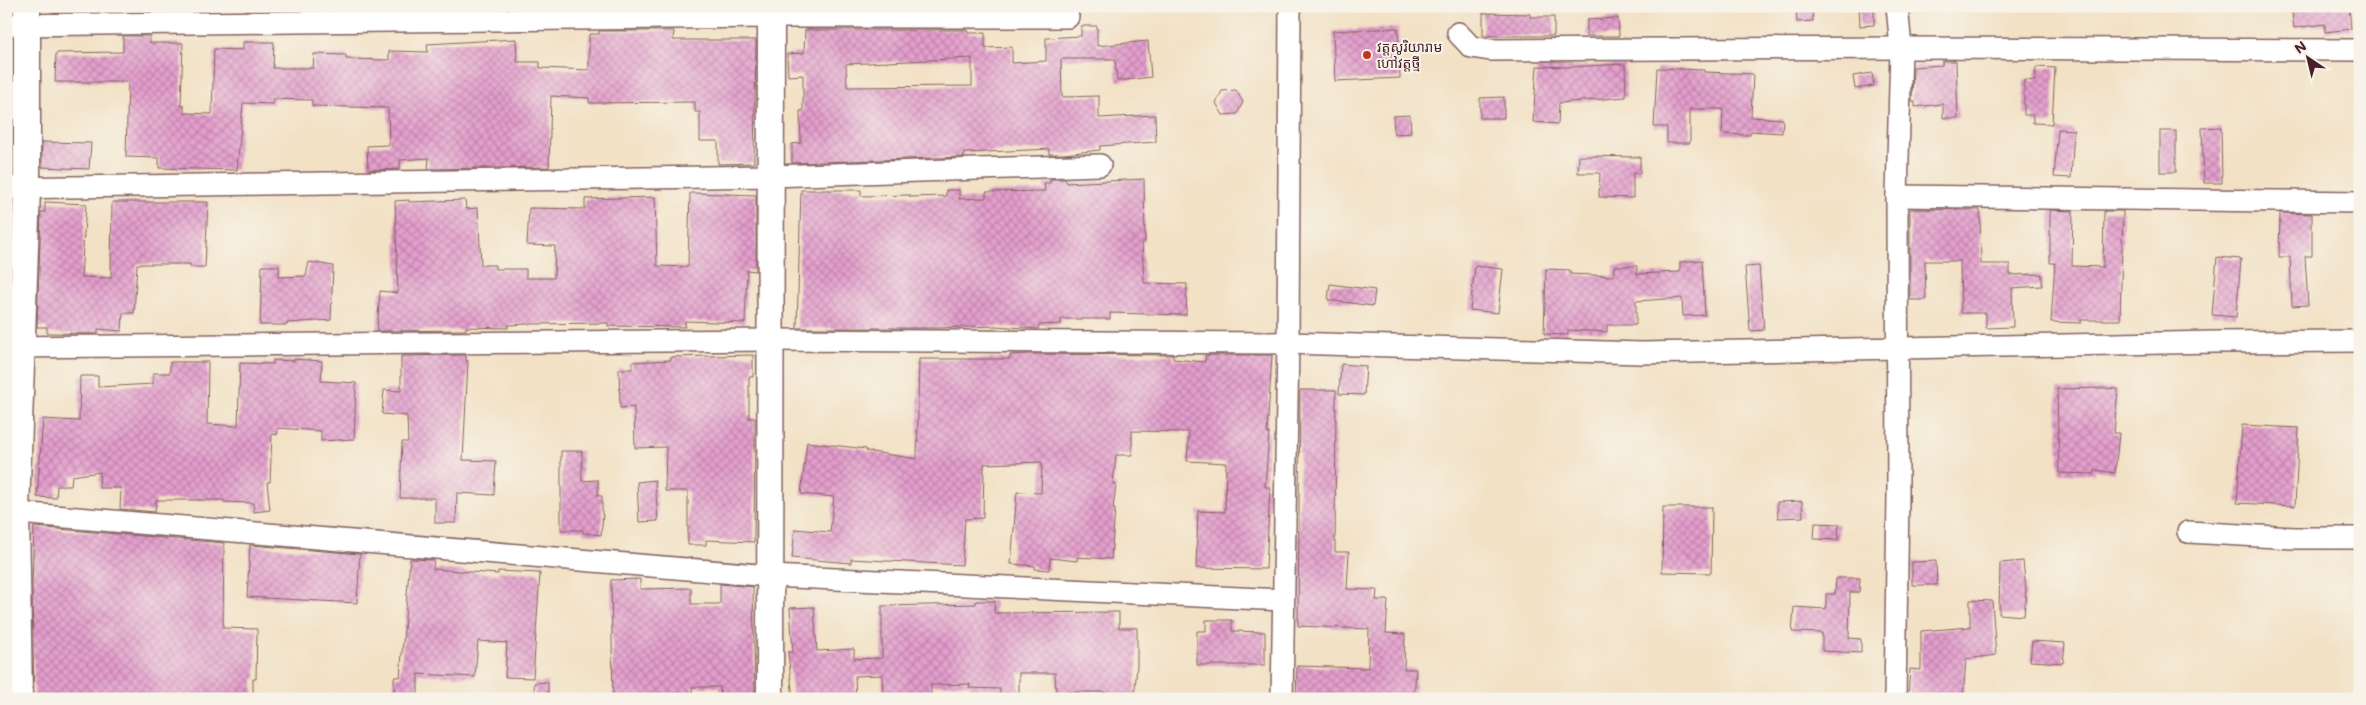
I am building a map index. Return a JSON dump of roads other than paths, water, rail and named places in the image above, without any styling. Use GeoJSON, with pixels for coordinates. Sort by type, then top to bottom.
{"type":"FeatureCollection","features":[{"type":"Feature","properties":{"kind":"street"},"geometry":{"type":"LineString","coordinates":[[1282,699],[1288,343],[1290,6]]}},
{"type":"Feature","properties":{"kind":"street"},"geometry":{"type":"LineString","coordinates":[[1895,699],[1898,496],[1896,349],[1897,196],[1901,48],[1898,6]]}},
{"type":"Feature","properties":{"kind":"street"},"geometry":{"type":"LineString","coordinates":[[18,699],[12,673],[11,512],[20,19],[771,12],[1068,17]]}},
{"type":"Feature","properties":{"kind":"street"},"geometry":{"type":"LineString","coordinates":[[770,699],[771,12]]}},
{"type":"Feature","properties":{"kind":"street"},"geometry":{"type":"LineString","coordinates":[[1458,33],[1472,47],[1490,50],[1901,48],[2360,50]]}},
{"type":"Feature","properties":{"kind":"street"},"geometry":{"type":"LineString","coordinates":[[17,188],[771,176],[1100,165]]}},
{"type":"Feature","properties":{"kind":"street"},"geometry":{"type":"LineString","coordinates":[[1897,196],[2360,202]]}},
{"type":"Feature","properties":{"kind":"street"},"geometry":{"type":"LineString","coordinates":[[14,347],[771,340],[1288,343],[1642,353],[2360,341]]}},
{"type":"Feature","properties":{"kind":"street"},"geometry":{"type":"LineString","coordinates":[[11,512],[771,576],[1283,600]]}},
{"type":"Feature","properties":{"kind":"street"},"geometry":{"type":"LineString","coordinates":[[2188,532],[2294,538],[2360,538]]}},
{"type":"Feature","properties":{"kind":"place","name":"វត្តសូរិយារាម ហៅវត្តថ្មី"},"geometry":{"type":"Point","coordinates":[1367,55]}}]}
